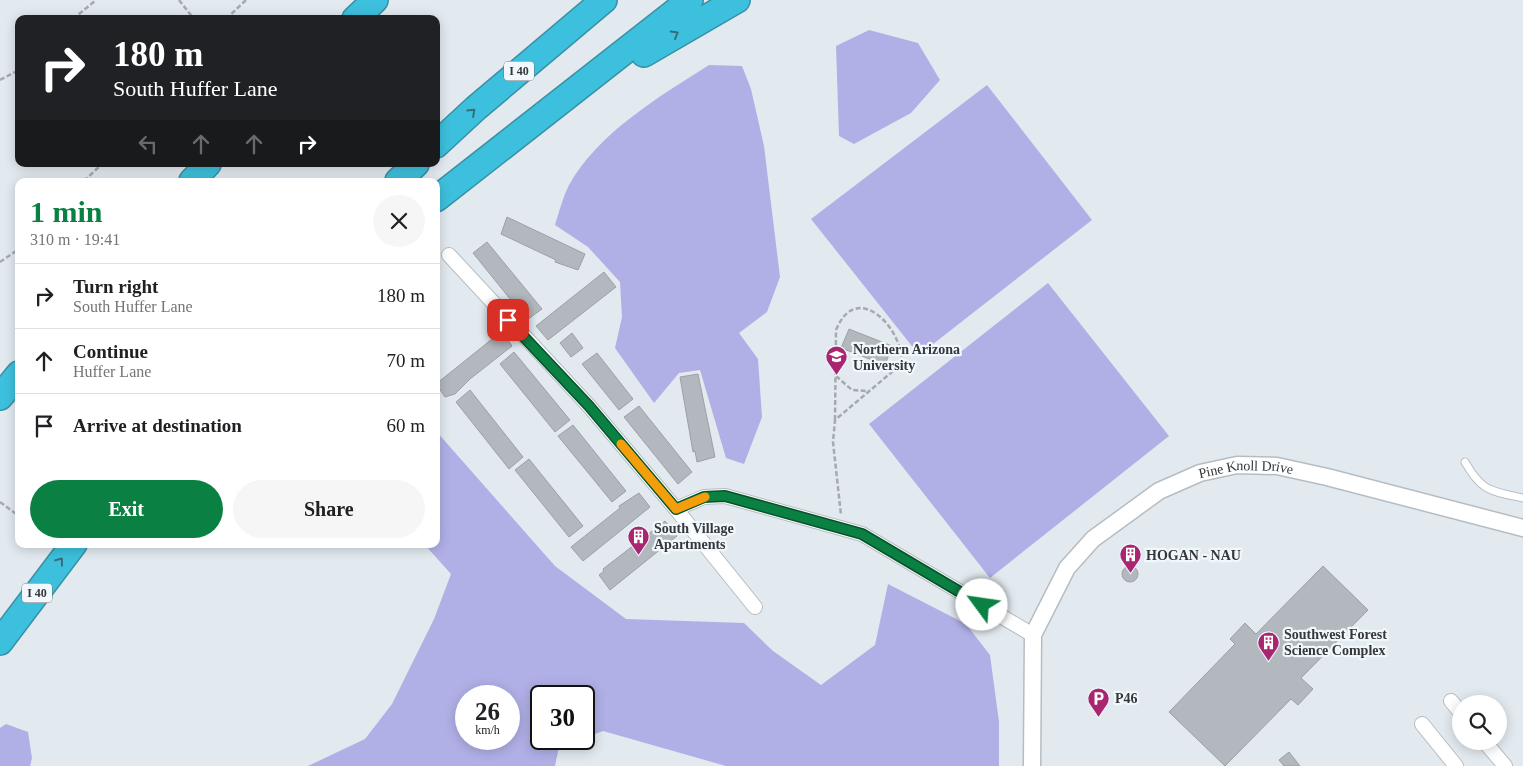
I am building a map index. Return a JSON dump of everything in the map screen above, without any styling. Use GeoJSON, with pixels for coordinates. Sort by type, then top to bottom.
{"type":"FeatureCollection","features":[{"type":"Feature","properties":{"kind":"highway"},"geometry":{"type":"LineString","coordinates":[[359,15],[375,0]]}},
{"type":"Feature","properties":{"kind":"highway","name":"I 40"},"geometry":{"type":"LineString","coordinates":[[440,141],[476,108],[604,0]]}},
{"type":"Feature","properties":{"kind":"highway"},"geometry":{"type":"LineString","coordinates":[[440,196],[690,0]]}},
{"type":"Feature","properties":{"kind":"highway"},"geometry":{"type":"LineString","coordinates":[[530,125],[570,102],[674,34],[737,0]]}},
{"type":"Feature","properties":{"kind":"highway"},"geometry":{"type":"LineString","coordinates":[[195,178],[205,167]]}},
{"type":"Feature","properties":{"kind":"highway"},"geometry":{"type":"LineString","coordinates":[[401,178],[413,167]]}},
{"type":"Feature","properties":{"kind":"highway"},"geometry":{"type":"LineString","coordinates":[[0,397],[15,379]]}},
{"type":"Feature","properties":{"kind":"highway","name":"I 40"},"geometry":{"type":"LineString","coordinates":[[0,642],[71,548]]}},
{"type":"Feature","properties":{"kind":"street"},"geometry":{"type":"LineString","coordinates":[[449,255],[589,406],[755,607]]}},
{"type":"Feature","properties":{"kind":"street","name":"Pine Knoll Drive"},"geometry":{"type":"LineString","coordinates":[[1033,636],[1067,568],[1093,539],[1160,491],[1200,473],[1237,465],[1277,466],[1327,477],[1523,528]]}},
{"type":"Feature","properties":{"kind":"street"},"geometry":{"type":"LineString","coordinates":[[676,509],[704,497],[725,496],[862,534],[1033,636],[1032,766]]}},
{"type":"Feature","properties":{"kind":"street"},"geometry":{"type":"LineString","coordinates":[[1422,724],[1456,766]]}},
{"type":"Feature","properties":{"kind":"street"},"geometry":{"type":"LineString","coordinates":[[1492,750],[1505,766]]}},
{"type":"Feature","properties":{"kind":"lane"},"geometry":{"type":"LineString","coordinates":[[1465,462],[1474,478],[1487,490],[1523,498]]}},
{"type":"Feature","properties":{"kind":"path"},"geometry":{"type":"LineString","coordinates":[[78,15],[96,0]]}},
{"type":"Feature","properties":{"kind":"path"},"geometry":{"type":"LineString","coordinates":[[178,0],[191,15]]}},
{"type":"Feature","properties":{"kind":"path"},"geometry":{"type":"LineString","coordinates":[[230,15],[246,0]]}},
{"type":"Feature","properties":{"kind":"path"},"geometry":{"type":"LineString","coordinates":[[0,80],[15,72]]}},
{"type":"Feature","properties":{"kind":"path"},"geometry":{"type":"LineString","coordinates":[[87,178],[99,167]]}},
{"type":"Feature","properties":{"kind":"path"},"geometry":{"type":"LineString","coordinates":[[0,262],[15,252]]}},
{"type":"Feature","properties":{"kind":"path"},"geometry":{"type":"LineString","coordinates":[[835,420],[899,366],[902,359],[898,340],[878,315],[865,307],[855,307],[841,317],[836,330],[833,442],[842,529]]}},
{"type":"Feature","properties":{"kind":"path"},"geometry":{"type":"LineString","coordinates":[[836,376],[852,390],[869,391]]}},
{"type":"Feature","properties":{"kind":"path"},"geometry":{"type":"LineString","coordinates":[[0,502],[15,513]]}},
{"type":"Feature","properties":{"kind":"shaded area"},"geometry":{"type":"Polygon","coordinates":[[[869,30],[918,43],[940,80],[911,113],[854,144],[839,136],[836,46],[869,30]]]}},
{"type":"Feature","properties":{"kind":"shaded area"},"geometry":{"type":"Polygon","coordinates":[[[709,65],[742,66],[751,89],[764,146],[780,277],[767,312],[739,333],[758,359],[762,417],[744,464],[726,458],[700,370],[679,373],[654,403],[615,348],[622,317],[620,282],[588,247],[555,225],[569,185],[581,166],[596,149],[631,117],[709,65]]]}},
{"type":"Feature","properties":{"kind":"shaded area"},"geometry":{"type":"Polygon","coordinates":[[[987,85],[1092,220],[919,355],[811,219],[987,85]]]}},
{"type":"Feature","properties":{"kind":"shaded area"},"geometry":{"type":"Polygon","coordinates":[[[1048,283],[1169,436],[990,578],[869,424],[1048,283]]]}},
{"type":"Feature","properties":{"kind":"shaded area"},"geometry":{"type":"Polygon","coordinates":[[[440,436],[555,566],[626,619],[744,623],[773,651],[821,685],[875,645],[888,584],[966,624],[990,655],[999,722],[999,766],[726,766],[603,731],[595,734],[595,685],[530,685],[530,750],[558,750],[555,766],[308,766],[365,739],[392,704],[434,619],[451,574],[428,548],[440,548],[440,436]]]}},
{"type":"Feature","properties":{"kind":"shaded area"},"geometry":{"type":"Polygon","coordinates":[[[6,724],[28,732],[32,758],[30,766],[0,766],[0,728],[6,724]]]}},
{"type":"Feature","properties":{"kind":"building"},"geometry":{"type":"Polygon","coordinates":[[[507,217],[585,254],[578,270],[555,262],[556,260],[501,234],[507,217]]]}},
{"type":"Feature","properties":{"kind":"building"},"geometry":{"type":"Polygon","coordinates":[[[487,242],[542,309],[527,320],[473,253],[487,242]]]}},
{"type":"Feature","properties":{"kind":"building"},"geometry":{"type":"Polygon","coordinates":[[[604,272],[616,287],[548,340],[536,326],[604,272]]]}},
{"type":"Feature","properties":{"kind":"building"},"geometry":{"type":"Polygon","coordinates":[[[849,329],[892,346],[885,365],[841,348],[849,329]]]}},
{"type":"Feature","properties":{"kind":"building"},"geometry":{"type":"Polygon","coordinates":[[[502,331],[512,346],[470,379],[455,394],[445,397],[440,390],[440,381],[502,331]]]}},
{"type":"Feature","properties":{"kind":"building"},"geometry":{"type":"Polygon","coordinates":[[[572,333],[583,348],[571,357],[560,343],[572,333]]]}},
{"type":"Feature","properties":{"kind":"building"},"geometry":{"type":"Polygon","coordinates":[[[514,352],[570,420],[555,432],[500,364],[514,352]]]}},
{"type":"Feature","properties":{"kind":"building"},"geometry":{"type":"Polygon","coordinates":[[[597,353],[633,399],[619,410],[582,364],[597,353]]]}},
{"type":"Feature","properties":{"kind":"building"},"geometry":{"type":"Polygon","coordinates":[[[698,374],[715,457],[697,462],[695,451],[693,452],[680,377],[698,374]]]}},
{"type":"Feature","properties":{"kind":"building"},"geometry":{"type":"Polygon","coordinates":[[[470,390],[523,457],[509,469],[456,402],[470,390]]]}},
{"type":"Feature","properties":{"kind":"building","name":"South Village Apartments"},"geometry":{"type":"Polygon","coordinates":[[[639,406],[692,472],[678,484],[624,417],[639,406]]]}},
{"type":"Feature","properties":{"kind":"building","name":"South Village Apartments"},"geometry":{"type":"Polygon","coordinates":[[[573,425],[626,491],[612,502],[558,436],[573,425]]]}},
{"type":"Feature","properties":{"kind":"building"},"geometry":{"type":"Polygon","coordinates":[[[529,459],[583,526],[569,537],[515,470],[529,459]]]}},
{"type":"Feature","properties":{"kind":"building","name":"South Village Apartments"},"geometry":{"type":"Polygon","coordinates":[[[639,493],[650,507],[583,561],[571,547],[620,508],[619,506],[639,493]]]}},
{"type":"Feature","properties":{"kind":"building","name":"South Village Apartments"},"geometry":{"type":"Polygon","coordinates":[[[665,521],[677,536],[610,590],[599,575],[604,571],[603,569],[665,521]]]}},
{"type":"Feature","properties":{"kind":"building","name":"HOGAN - NAU"},"geometry":{"type":"Polygon","coordinates":[[[1130,566],[1136,568],[1138,574],[1136,580],[1130,582],[1124,580],[1122,574],[1124,568],[1130,566]]]}},
{"type":"Feature","properties":{"kind":"building","name":"Southwest Forest Science Complex"},"geometry":{"type":"Polygon","coordinates":[[[1323,566],[1368,610],[1301,678],[1313,689],[1298,705],[1291,699],[1225,766],[1169,712],[1235,644],[1230,639],[1245,623],[1256,634],[1323,566]]]}},
{"type":"Feature","properties":{"kind":"building"},"geometry":{"type":"Polygon","coordinates":[[[1289,752],[1300,766],[1284,766],[1279,760],[1289,752]]]}},
{"type":"Feature","properties":{"kind":"slow traffic"},"geometry":{"type":"LineString","coordinates":[[621,444],[676,509],[705,497]]}},
{"type":"Feature","properties":{"kind":"place","name":"Northern Arizona University"},"geometry":{"type":"Point","coordinates":[837,376]}},
{"type":"Feature","properties":{"kind":"place","name":"South Village Apartments"},"geometry":{"type":"Point","coordinates":[638,555]}},
{"type":"Feature","properties":{"kind":"place","name":"HOGAN - NAU"},"geometry":{"type":"Point","coordinates":[1130,574]}},
{"type":"Feature","properties":{"kind":"place","name":"Southwest Forest Science Complex"},"geometry":{"type":"Point","coordinates":[1268,661]}},
{"type":"Feature","properties":{"kind":"place","name":"P46"},"geometry":{"type":"Point","coordinates":[1099,717]}},
{"type":"Feature","properties":{"kind":"route"},"geometry":{"type":"LineString","coordinates":[[508,320],[589,406],[676,509],[704,497],[725,496],[862,534],[982,605]]}}]}
